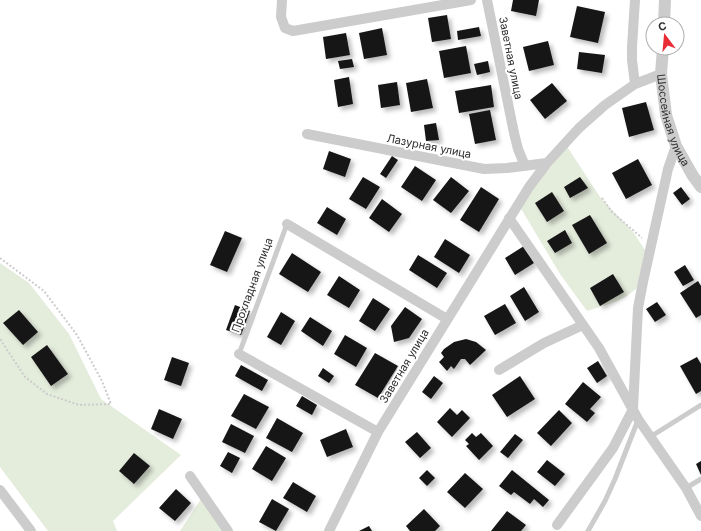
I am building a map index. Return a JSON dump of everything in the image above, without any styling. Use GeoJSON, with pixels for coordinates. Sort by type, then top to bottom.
{"type":"FeatureCollection","features":[{"type":"Feature","properties":{"kind":"street"},"geometry":{"type":"LineString","coordinates":[[282,0],[282,17],[285,28],[293,32],[472,0]]}},
{"type":"Feature","properties":{"kind":"street","name":"Заветная улица"},"geometry":{"type":"LineString","coordinates":[[487,0],[514,133],[518,149],[526,166]]}},
{"type":"Feature","properties":{"kind":"street"},"geometry":{"type":"LineString","coordinates":[[635,0],[632,60],[635,84]]}},
{"type":"Feature","properties":{"kind":"street"},"geometry":{"type":"LineString","coordinates":[[664,16],[665,0]]}},
{"type":"Feature","properties":{"kind":"street","name":"Шоссейная улица"},"geometry":{"type":"LineString","coordinates":[[662,56],[661,74],[666,115],[676,146],[701,187]]}},
{"type":"Feature","properties":{"kind":"street","name":"Заветная улица"},"geometry":{"type":"LineString","coordinates":[[329,531],[378,432],[529,187],[547,163],[579,128],[605,105],[635,84],[661,74]]}},
{"type":"Feature","properties":{"kind":"street","name":"Лазурная улица"},"geometry":{"type":"LineString","coordinates":[[307,134],[484,169],[547,163]]}},
{"type":"Feature","properties":{"kind":"street"},"geometry":{"type":"LineString","coordinates":[[557,525],[613,448],[633,409],[638,308],[668,169],[676,146]]}},
{"type":"Feature","properties":{"kind":"street"},"geometry":{"type":"LineString","coordinates":[[509,218],[599,348],[638,419],[686,488],[701,516]]}},
{"type":"Feature","properties":{"kind":"street"},"geometry":{"type":"LineString","coordinates":[[287,224],[447,319]]}},
{"type":"Feature","properties":{"kind":"street"},"geometry":{"type":"LineString","coordinates":[[499,370],[544,343],[583,324]]}},
{"type":"Feature","properties":{"kind":"street"},"geometry":{"type":"LineString","coordinates":[[240,354],[378,432]]}},
{"type":"Feature","properties":{"kind":"street"},"geometry":{"type":"LineString","coordinates":[[190,476],[228,531]]}},
{"type":"Feature","properties":{"kind":"street"},"geometry":{"type":"LineString","coordinates":[[0,490],[30,531]]}},
{"type":"Feature","properties":{"kind":"lane","name":"Прохладная улица"},"geometry":{"type":"LineString","coordinates":[[240,354],[287,224]]}},
{"type":"Feature","properties":{"kind":"lane"},"geometry":{"type":"LineString","coordinates":[[650,437],[701,405]]}},
{"type":"Feature","properties":{"kind":"lane"},"geometry":{"type":"LineString","coordinates":[[588,531],[605,501],[615,479],[638,419]]}},
{"type":"Feature","properties":{"kind":"lane"},"geometry":{"type":"LineString","coordinates":[[686,488],[701,479]]}},
{"type":"Feature","properties":{"kind":"path"},"geometry":{"type":"LineString","coordinates":[[602,198],[612,212],[651,246]]}},
{"type":"Feature","properties":{"kind":"path"},"geometry":{"type":"LineString","coordinates":[[0,258],[44,291],[77,335],[102,381],[112,404],[79,405],[47,394],[24,377],[0,339]]}},
{"type":"Feature","properties":{"kind":"green space"},"geometry":{"type":"Polygon","coordinates":[[[566,145],[600,197],[633,232],[645,250],[637,288],[618,301],[587,311],[560,274],[520,207],[566,145]]]}},
{"type":"Feature","properties":{"kind":"green space"},"geometry":{"type":"Polygon","coordinates":[[[0,263],[29,283],[69,334],[101,399],[181,455],[113,521],[117,531],[48,531],[0,467],[0,263]]]}},
{"type":"Feature","properties":{"kind":"green space"},"geometry":{"type":"Polygon","coordinates":[[[203,496],[230,531],[180,531],[203,496]]]}},
{"type":"Feature","properties":{"kind":"building"},"geometry":{"type":"Polygon","coordinates":[[[513,0],[539,0],[536,16],[511,11],[513,0]]]}},
{"type":"Feature","properties":{"kind":"building"},"geometry":{"type":"Polygon","coordinates":[[[577,6],[605,12],[598,43],[570,37],[577,6]]]}},
{"type":"Feature","properties":{"kind":"building"},"geometry":{"type":"Polygon","coordinates":[[[447,15],[451,39],[432,42],[428,18],[447,15]]]}},
{"type":"Feature","properties":{"kind":"building"},"geometry":{"type":"Polygon","coordinates":[[[479,27],[481,36],[458,40],[457,31],[479,27]]]}},
{"type":"Feature","properties":{"kind":"building"},"geometry":{"type":"Polygon","coordinates":[[[382,28],[387,55],[364,59],[359,33],[382,28]]]}},
{"type":"Feature","properties":{"kind":"building"},"geometry":{"type":"Polygon","coordinates":[[[346,33],[350,55],[326,59],[323,37],[346,33]]]}},
{"type":"Feature","properties":{"kind":"building"},"geometry":{"type":"Polygon","coordinates":[[[548,41],[554,65],[529,71],[523,47],[548,41]]]}},
{"type":"Feature","properties":{"kind":"building"},"geometry":{"type":"Polygon","coordinates":[[[466,46],[471,73],[444,78],[439,51],[466,46]]]}},
{"type":"Feature","properties":{"kind":"building"},"geometry":{"type":"Polygon","coordinates":[[[579,52],[605,55],[602,73],[577,69],[579,52]]]}},
{"type":"Feature","properties":{"kind":"building"},"geometry":{"type":"Polygon","coordinates":[[[352,59],[354,67],[340,69],[338,61],[352,59]]]}},
{"type":"Feature","properties":{"kind":"building"},"geometry":{"type":"Polygon","coordinates":[[[488,61],[490,72],[477,75],[474,64],[488,61]]]}},
{"type":"Feature","properties":{"kind":"building"},"geometry":{"type":"Polygon","coordinates":[[[349,77],[353,104],[338,107],[334,80],[349,77]]]}},
{"type":"Feature","properties":{"kind":"building"},"geometry":{"type":"Polygon","coordinates":[[[427,79],[433,108],[411,112],[406,83],[427,79]]]}},
{"type":"Feature","properties":{"kind":"building"},"geometry":{"type":"Polygon","coordinates":[[[397,82],[400,105],[381,108],[378,85],[397,82]]]}},
{"type":"Feature","properties":{"kind":"building"},"geometry":{"type":"Polygon","coordinates":[[[552,83],[567,101],[545,119],[530,100],[552,83]]]}},
{"type":"Feature","properties":{"kind":"building"},"geometry":{"type":"Polygon","coordinates":[[[491,85],[494,107],[459,113],[455,91],[491,85]]]}},
{"type":"Feature","properties":{"kind":"building"},"geometry":{"type":"Polygon","coordinates":[[[646,102],[654,130],[629,137],[622,108],[646,102]]]}},
{"type":"Feature","properties":{"kind":"building"},"geometry":{"type":"Polygon","coordinates":[[[490,110],[496,140],[475,144],[469,114],[490,110]]]}},
{"type":"Feature","properties":{"kind":"building"},"geometry":{"type":"Polygon","coordinates":[[[436,123],[439,140],[426,141],[424,125],[436,123]]]}},
{"type":"Feature","properties":{"kind":"building"},"geometry":{"type":"Polygon","coordinates":[[[329,151],[351,159],[345,177],[323,169],[329,151]]]}},
{"type":"Feature","properties":{"kind":"building"},"geometry":{"type":"Polygon","coordinates":[[[392,156],[398,160],[386,178],[380,174],[392,156]]]}},
{"type":"Feature","properties":{"kind":"building"},"geometry":{"type":"Polygon","coordinates":[[[638,159],[652,185],[626,199],[612,173],[638,159]]]}},
{"type":"Feature","properties":{"kind":"building"},"geometry":{"type":"Polygon","coordinates":[[[415,166],[436,180],[422,201],[401,187],[415,166]]]}},
{"type":"Feature","properties":{"kind":"building"},"geometry":{"type":"Polygon","coordinates":[[[363,177],[380,187],[366,209],[349,199],[363,177]]]}},
{"type":"Feature","properties":{"kind":"building"},"geometry":{"type":"Polygon","coordinates":[[[451,177],[469,191],[451,213],[433,200],[451,177]]]}},
{"type":"Feature","properties":{"kind":"building"},"geometry":{"type":"Polygon","coordinates":[[[580,177],[588,188],[570,198],[564,187],[580,177]]]}},
{"type":"Feature","properties":{"kind":"building"},"geometry":{"type":"Polygon","coordinates":[[[481,187],[499,199],[479,232],[460,220],[481,187]]]}},
{"type":"Feature","properties":{"kind":"building"},"geometry":{"type":"Polygon","coordinates":[[[681,187],[690,199],[682,205],[673,193],[681,187]]]}},
{"type":"Feature","properties":{"kind":"building"},"geometry":{"type":"Polygon","coordinates":[[[552,192],[564,211],[547,222],[535,203],[552,192]]]}},
{"type":"Feature","properties":{"kind":"building"},"geometry":{"type":"Polygon","coordinates":[[[382,199],[402,214],[389,232],[369,218],[382,199]]]}},
{"type":"Feature","properties":{"kind":"building"},"geometry":{"type":"Polygon","coordinates":[[[327,207],[346,219],[337,235],[317,223],[327,207]]]}},
{"type":"Feature","properties":{"kind":"building"},"geometry":{"type":"Polygon","coordinates":[[[590,215],[607,243],[589,254],[572,225],[590,215]]]}},
{"type":"Feature","properties":{"kind":"building"},"geometry":{"type":"Polygon","coordinates":[[[565,230],[572,243],[555,253],[547,241],[565,230]]]}},
{"type":"Feature","properties":{"kind":"building"},"geometry":{"type":"Polygon","coordinates":[[[225,231],[242,238],[227,272],[210,265],[225,231]]]}},
{"type":"Feature","properties":{"kind":"building"},"geometry":{"type":"Polygon","coordinates":[[[445,239],[470,255],[459,273],[434,257],[445,239]]]}},
{"type":"Feature","properties":{"kind":"building"},"geometry":{"type":"Polygon","coordinates":[[[524,246],[534,263],[515,275],[505,258],[524,246]]]}},
{"type":"Feature","properties":{"kind":"building"},"geometry":{"type":"Polygon","coordinates":[[[292,253],[321,272],[308,292],[279,274],[292,253]]]}},
{"type":"Feature","properties":{"kind":"building"},"geometry":{"type":"Polygon","coordinates":[[[418,255],[447,273],[437,288],[409,270],[418,255]]]}},
{"type":"Feature","properties":{"kind":"building"},"geometry":{"type":"Polygon","coordinates":[[[685,265],[694,280],[683,286],[674,272],[685,265]]]}},
{"type":"Feature","properties":{"kind":"building"},"geometry":{"type":"Polygon","coordinates":[[[613,274],[624,292],[600,306],[590,288],[613,274]]]}},
{"type":"Feature","properties":{"kind":"building"},"geometry":{"type":"Polygon","coordinates":[[[339,276],[360,290],[349,308],[327,295],[339,276]]]}},
{"type":"Feature","properties":{"kind":"building"},"geometry":{"type":"Polygon","coordinates":[[[698,281],[701,286],[701,315],[696,318],[680,293],[698,281]]]}},
{"type":"Feature","properties":{"kind":"building"},"geometry":{"type":"Polygon","coordinates":[[[524,287],[539,312],[525,321],[510,296],[524,287]]]}},
{"type":"Feature","properties":{"kind":"building"},"geometry":{"type":"Polygon","coordinates":[[[373,298],[390,309],[375,331],[359,321],[373,298]]]}},
{"type":"Feature","properties":{"kind":"building"},"geometry":{"type":"Polygon","coordinates":[[[657,302],[666,315],[655,322],[646,309],[657,302]]]}},
{"type":"Feature","properties":{"kind":"building"},"geometry":{"type":"Polygon","coordinates":[[[505,304],[516,323],[495,335],[484,316],[505,304]]]}},
{"type":"Feature","properties":{"kind":"building"},"geometry":{"type":"Polygon","coordinates":[[[235,305],[250,311],[241,335],[226,330],[235,305]]]}},
{"type":"Feature","properties":{"kind":"building"},"geometry":{"type":"Polygon","coordinates":[[[405,307],[422,319],[409,338],[394,342],[391,326],[405,307]]]}},
{"type":"Feature","properties":{"kind":"building"},"geometry":{"type":"Polygon","coordinates":[[[19,310],[38,332],[23,345],[3,323],[19,310]]]}},
{"type":"Feature","properties":{"kind":"building"},"geometry":{"type":"Polygon","coordinates":[[[281,312],[295,321],[281,345],[267,337],[281,312]]]}},
{"type":"Feature","properties":{"kind":"building"},"geometry":{"type":"Polygon","coordinates":[[[310,317],[332,331],[323,346],[301,331],[310,317]]]}},
{"type":"Feature","properties":{"kind":"building"},"geometry":{"type":"Polygon","coordinates":[[[345,335],[367,348],[356,367],[334,354],[345,335]]]}},
{"type":"Feature","properties":{"kind":"building"},"geometry":{"type":"Polygon","coordinates":[[[466,339],[476,342],[486,350],[470,365],[465,359],[461,359],[454,369],[451,366],[447,371],[439,362],[444,357],[441,353],[454,342],[466,339]]]}},
{"type":"Feature","properties":{"kind":"building"},"geometry":{"type":"Polygon","coordinates":[[[47,345],[68,374],[51,386],[31,357],[47,345]]]}},
{"type":"Feature","properties":{"kind":"building"},"geometry":{"type":"Polygon","coordinates":[[[375,353],[398,366],[378,398],[355,385],[375,353]]]}},
{"type":"Feature","properties":{"kind":"building"},"geometry":{"type":"Polygon","coordinates":[[[172,357],[189,363],[181,386],[164,380],[172,357]]]}},
{"type":"Feature","properties":{"kind":"building"},"geometry":{"type":"Polygon","coordinates":[[[697,357],[701,364],[701,391],[696,394],[680,366],[697,357]]]}},
{"type":"Feature","properties":{"kind":"building"},"geometry":{"type":"Polygon","coordinates":[[[598,361],[607,376],[597,383],[587,368],[598,361]]]}},
{"type":"Feature","properties":{"kind":"building"},"geometry":{"type":"Polygon","coordinates":[[[241,365],[268,380],[262,391],[235,376],[241,365]]]}},
{"type":"Feature","properties":{"kind":"building"},"geometry":{"type":"Polygon","coordinates":[[[323,368],[334,376],[329,383],[318,376],[323,368]]]}},
{"type":"Feature","properties":{"kind":"building"},"geometry":{"type":"Polygon","coordinates":[[[434,376],[443,383],[431,399],[422,392],[434,376]]]}},
{"type":"Feature","properties":{"kind":"building"},"geometry":{"type":"Polygon","coordinates":[[[520,376],[535,399],[507,417],[492,395],[520,376]]]}},
{"type":"Feature","properties":{"kind":"building"},"geometry":{"type":"Polygon","coordinates":[[[583,382],[601,397],[590,409],[595,413],[587,422],[565,404],[583,382]]]}},
{"type":"Feature","properties":{"kind":"building"},"geometry":{"type":"Polygon","coordinates":[[[244,394],[269,407],[256,429],[231,416],[244,394]]]}},
{"type":"Feature","properties":{"kind":"building"},"geometry":{"type":"Polygon","coordinates":[[[302,396],[317,405],[312,415],[296,406],[302,396]]]}},
{"type":"Feature","properties":{"kind":"building"},"geometry":{"type":"Polygon","coordinates":[[[450,408],[457,415],[462,410],[470,418],[452,437],[437,422],[450,408]]]}},
{"type":"Feature","properties":{"kind":"building"},"geometry":{"type":"Polygon","coordinates":[[[159,409],[182,419],[173,439],[151,429],[159,409]]]}},
{"type":"Feature","properties":{"kind":"building"},"geometry":{"type":"Polygon","coordinates":[[[559,410],[572,423],[551,446],[537,433],[559,410]]]}},
{"type":"Feature","properties":{"kind":"building"},"geometry":{"type":"Polygon","coordinates":[[[277,418],[303,433],[292,452],[266,438],[277,418]]]}},
{"type":"Feature","properties":{"kind":"building"},"geometry":{"type":"Polygon","coordinates":[[[231,424],[254,436],[245,453],[222,442],[231,424]]]}},
{"type":"Feature","properties":{"kind":"building"},"geometry":{"type":"Polygon","coordinates":[[[346,429],[353,447],[327,457],[320,440],[346,429]]]}},
{"type":"Feature","properties":{"kind":"building"},"geometry":{"type":"Polygon","coordinates":[[[417,432],[431,448],[420,458],[405,442],[417,432]]]}},
{"type":"Feature","properties":{"kind":"building"},"geometry":{"type":"Polygon","coordinates":[[[472,433],[476,437],[481,433],[493,446],[479,460],[466,446],[469,444],[465,440],[472,433]]]}},
{"type":"Feature","properties":{"kind":"building"},"geometry":{"type":"Polygon","coordinates":[[[515,434],[523,440],[508,458],[500,452],[515,434]]]}},
{"type":"Feature","properties":{"kind":"building"},"geometry":{"type":"Polygon","coordinates":[[[266,446],[286,458],[272,481],[252,469],[266,446]]]}},
{"type":"Feature","properties":{"kind":"building"},"geometry":{"type":"Polygon","coordinates":[[[228,452],[240,458],[232,473],[220,466],[228,452]]]}},
{"type":"Feature","properties":{"kind":"building"},"geometry":{"type":"Polygon","coordinates":[[[134,453],[150,466],[134,484],[119,471],[134,453]]]}},
{"type":"Feature","properties":{"kind":"building"},"geometry":{"type":"Polygon","coordinates":[[[547,460],[565,474],[555,486],[537,472],[547,460]]]}},
{"type":"Feature","properties":{"kind":"building"},"geometry":{"type":"Polygon","coordinates":[[[701,461],[701,475],[696,464],[701,461]]]}},
{"type":"Feature","properties":{"kind":"building"},"geometry":{"type":"Polygon","coordinates":[[[427,470],[435,478],[427,486],[419,478],[427,470]]]}},
{"type":"Feature","properties":{"kind":"building"},"geometry":{"type":"Polygon","coordinates":[[[512,470],[549,500],[543,507],[534,499],[530,504],[514,492],[511,495],[499,486],[512,470]]]}},
{"type":"Feature","properties":{"kind":"building"},"geometry":{"type":"Polygon","coordinates":[[[465,473],[483,489],[465,508],[447,492],[465,473]]]}},
{"type":"Feature","properties":{"kind":"building"},"geometry":{"type":"Polygon","coordinates":[[[293,482],[316,496],[307,512],[283,498],[293,482]]]}},
{"type":"Feature","properties":{"kind":"building"},"geometry":{"type":"Polygon","coordinates":[[[176,489],[191,503],[175,521],[159,508],[176,489]]]}},
{"type":"Feature","properties":{"kind":"building"},"geometry":{"type":"Polygon","coordinates":[[[272,499],[289,509],[276,531],[259,522],[272,499]]]}},
{"type":"Feature","properties":{"kind":"building"},"geometry":{"type":"Polygon","coordinates":[[[424,509],[440,526],[435,531],[410,531],[406,526],[424,509]]]}},
{"type":"Feature","properties":{"kind":"building"},"geometry":{"type":"Polygon","coordinates":[[[507,511],[526,525],[521,531],[491,531],[507,511]]]}},
{"type":"Feature","properties":{"kind":"building"},"geometry":{"type":"Polygon","coordinates":[[[369,526],[372,531],[359,531],[369,526]]]}}]}
